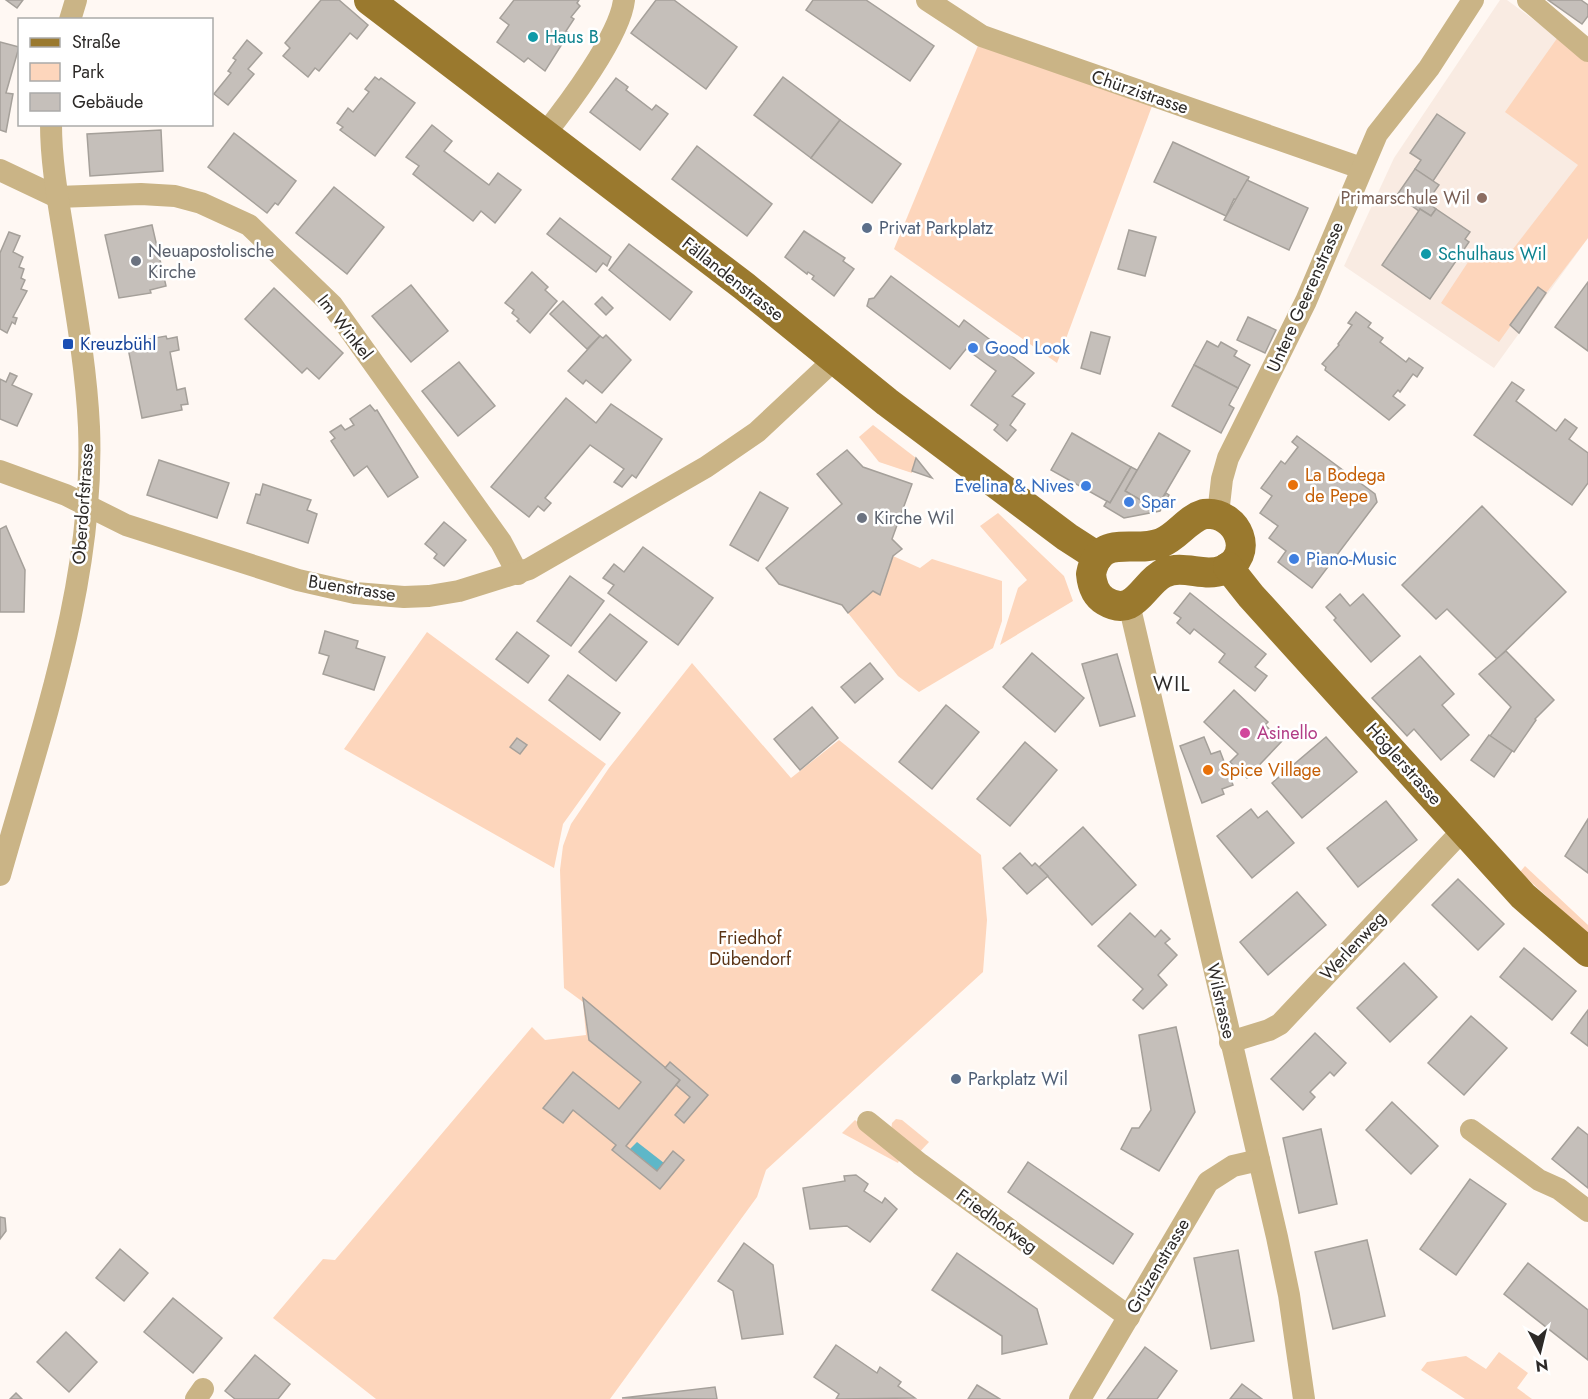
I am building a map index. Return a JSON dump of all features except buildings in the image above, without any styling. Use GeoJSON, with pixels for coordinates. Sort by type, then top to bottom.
{"type":"FeatureCollection","features":[{"type":"Feature","properties":{"kind":"main road","name":"Fällandenstrasse"},"geometry":{"type":"LineString","coordinates":[[369,0],[744,286],[834,360],[1060,532],[1098,556]]}},
{"type":"Feature","properties":{"kind":"main road"},"geometry":{"type":"LineString","coordinates":[[1218,514],[1232,523],[1239,537],[1239,552],[1228,567],[1208,573],[1180,568],[1170,571],[1155,579],[1140,598],[1129,604],[1111,604],[1098,595],[1090,574],[1098,556],[1114,546],[1141,547],[1161,543],[1178,533],[1196,516],[1218,514]]}},
{"type":"Feature","properties":{"kind":"main road","name":"Höglerstrasse"},"geometry":{"type":"LineString","coordinates":[[1228,567],[1251,596],[1524,896],[1588,952]]}},
{"type":"Feature","properties":{"kind":"street"},"geometry":{"type":"LineString","coordinates":[[71,18],[76,0]]}},
{"type":"Feature","properties":{"kind":"street"},"geometry":{"type":"LineString","coordinates":[[544,135],[585,78],[622,16],[624,0]]}},
{"type":"Feature","properties":{"kind":"street","name":"Chürzistrasse"},"geometry":{"type":"LineString","coordinates":[[927,0],[982,36],[1361,168]]}},
{"type":"Feature","properties":{"kind":"street","name":"Untere Geerenstrasse"},"geometry":{"type":"LineString","coordinates":[[1218,514],[1222,479],[1228,458],[1306,301],[1361,168],[1387,119],[1429,68],[1473,0]]}},
{"type":"Feature","properties":{"kind":"street"},"geometry":{"type":"LineString","coordinates":[[1528,0],[1588,51]]}},
{"type":"Feature","properties":{"kind":"street","name":"Oberdorfstrasse"},"geometry":{"type":"LineString","coordinates":[[0,876],[65,645],[82,549],[86,505],[88,416],[81,342],[57,197],[51,126]]}},
{"type":"Feature","properties":{"kind":"street"},"geometry":{"type":"LineString","coordinates":[[0,170],[57,197]]}},
{"type":"Feature","properties":{"kind":"street","name":"Im Winkel"},"geometry":{"type":"LineString","coordinates":[[57,197],[141,194],[175,196],[201,203],[249,225],[332,305],[501,542],[518,574]]}},
{"type":"Feature","properties":{"kind":"street","name":"Buenstrasse"},"geometry":{"type":"LineString","coordinates":[[0,471],[86,505],[126,525],[298,580],[355,593],[404,597],[429,596],[459,591],[518,574],[723,455],[762,428],[834,360]]}},
{"type":"Feature","properties":{"kind":"street","name":"Wilstrasse"},"geometry":{"type":"LineString","coordinates":[[1129,604],[1289,1295],[1304,1399]]}},
{"type":"Feature","properties":{"kind":"street","name":"Werlenweg"},"geometry":{"type":"LineString","coordinates":[[1230,1042],[1269,1030],[1280,1024],[1463,830]]}},
{"type":"Feature","properties":{"kind":"street","name":"Friedhofweg"},"geometry":{"type":"LineString","coordinates":[[868,1122],[930,1171],[1129,1317]]}},
{"type":"Feature","properties":{"kind":"street"},"geometry":{"type":"LineString","coordinates":[[1471,1130],[1539,1180],[1559,1189],[1588,1211]]}},
{"type":"Feature","properties":{"kind":"street","name":"Grüzenstrasse"},"geometry":{"type":"LineString","coordinates":[[1080,1399],[1208,1182],[1233,1166],[1258,1160]]}},
{"type":"Feature","properties":{"kind":"shaded area","name":"Primarschule Wil"},"geometry":{"type":"Polygon","coordinates":[[[1500,0],[1507,0],[1588,60],[1588,238],[1494,368],[1344,266],[1394,158],[1500,0]]]}},
{"type":"Feature","properties":{"kind":"green space"},"geometry":{"type":"Polygon","coordinates":[[[982,36],[1155,98],[1057,363],[894,249],[982,36]]]}},
{"type":"Feature","properties":{"kind":"green space"},"geometry":{"type":"Polygon","coordinates":[[[1558,37],[1588,60],[1588,238],[1546,293],[1538,287],[1499,342],[1441,303],[1478,247],[1503,262],[1578,165],[1505,112],[1558,37]]]}},
{"type":"Feature","properties":{"kind":"green space"},"geometry":{"type":"Polygon","coordinates":[[[873,425],[916,458],[912,473],[879,462],[859,437],[873,425]]]}},
{"type":"Feature","properties":{"kind":"green space"},"geometry":{"type":"Polygon","coordinates":[[[998,513],[1064,576],[1073,601],[1000,645],[1018,588],[1027,580],[980,526],[998,513]]]}},
{"type":"Feature","properties":{"kind":"green space"},"geometry":{"type":"Polygon","coordinates":[[[893,556],[920,568],[932,559],[1002,581],[1002,621],[993,648],[919,692],[898,676],[848,613],[873,591],[880,594],[893,556]]]}},
{"type":"Feature","properties":{"kind":"green space"},"geometry":{"type":"Polygon","coordinates":[[[427,632],[606,764],[563,824],[554,868],[344,749],[427,632]]]}},
{"type":"Feature","properties":{"kind":"green space","name":"Friedhof Dübendorf"},"geometry":{"type":"Polygon","coordinates":[[[692,663],[791,778],[839,740],[981,855],[987,920],[983,972],[766,1170],[757,1197],[610,1399],[376,1399],[273,1318],[323,1259],[335,1260],[532,1027],[545,1040],[586,1035],[583,1002],[564,988],[560,870],[563,846],[571,824],[609,768],[692,663]]]}},
{"type":"Feature","properties":{"kind":"green space"},"geometry":{"type":"Polygon","coordinates":[[[1525,866],[1588,925],[1588,934],[1520,872],[1525,866]]]}},
{"type":"Feature","properties":{"kind":"green space"},"geometry":{"type":"Polygon","coordinates":[[[896,1119],[902,1120],[929,1142],[915,1157],[891,1130],[892,1123],[896,1119]]]}},
{"type":"Feature","properties":{"kind":"green space"},"geometry":{"type":"Polygon","coordinates":[[[855,1120],[900,1159],[898,1163],[842,1133],[855,1120]]]}},
{"type":"Feature","properties":{"kind":"green space"},"geometry":{"type":"Polygon","coordinates":[[[1499,1352],[1528,1373],[1517,1388],[1532,1399],[1465,1399],[1421,1370],[1427,1362],[1466,1356],[1486,1369],[1499,1352]]]}},
{"type":"Feature","properties":{"kind":"water"},"geometry":{"type":"Polygon","coordinates":[[[637,1142],[664,1163],[657,1171],[630,1149],[637,1142]]]}},
{"type":"Feature","properties":{"kind":"place","name":"Haus B"},"geometry":{"type":"Point","coordinates":[533,37]}},
{"type":"Feature","properties":{"kind":"place","name":"Primarschule Wil"},"geometry":{"type":"Point","coordinates":[1482,198]}},
{"type":"Feature","properties":{"kind":"place","name":"Privat Parkplatz"},"geometry":{"type":"Point","coordinates":[867,228]}},
{"type":"Feature","properties":{"kind":"place","name":"Schulhaus Wil"},"geometry":{"type":"Point","coordinates":[1426,254]}},
{"type":"Feature","properties":{"kind":"place","name":"Neuapostolische Kirche"},"geometry":{"type":"Point","coordinates":[136,261]}},
{"type":"Feature","properties":{"kind":"place","name":"Kreuzbühl"},"geometry":{"type":"Point","coordinates":[68,344]}},
{"type":"Feature","properties":{"kind":"place","name":"Good Look"},"geometry":{"type":"Point","coordinates":[973,348]}},
{"type":"Feature","properties":{"kind":"place","name":"La Bodega de Pepe"},"geometry":{"type":"Point","coordinates":[1293,485]}},
{"type":"Feature","properties":{"kind":"place","name":"Evelina & Nives"},"geometry":{"type":"Point","coordinates":[1086,486]}},
{"type":"Feature","properties":{"kind":"place","name":"Spar"},"geometry":{"type":"Point","coordinates":[1129,502]}},
{"type":"Feature","properties":{"kind":"place","name":"Kirche Wil"},"geometry":{"type":"Point","coordinates":[862,518]}},
{"type":"Feature","properties":{"kind":"place","name":"Piano-Music"},"geometry":{"type":"Point","coordinates":[1294,559]}},
{"type":"Feature","properties":{"kind":"place","name":"Asinello"},"geometry":{"type":"Point","coordinates":[1245,733]}},
{"type":"Feature","properties":{"kind":"place","name":"Spice Village"},"geometry":{"type":"Point","coordinates":[1208,770]}},
{"type":"Feature","properties":{"kind":"place","name":"Parkplatz Wil"},"geometry":{"type":"Point","coordinates":[956,1079]}},
{"type":"Feature","properties":{"kind":"district","name":"WIL"},"geometry":{"type":"Point","coordinates":[1172,684]}}]}
